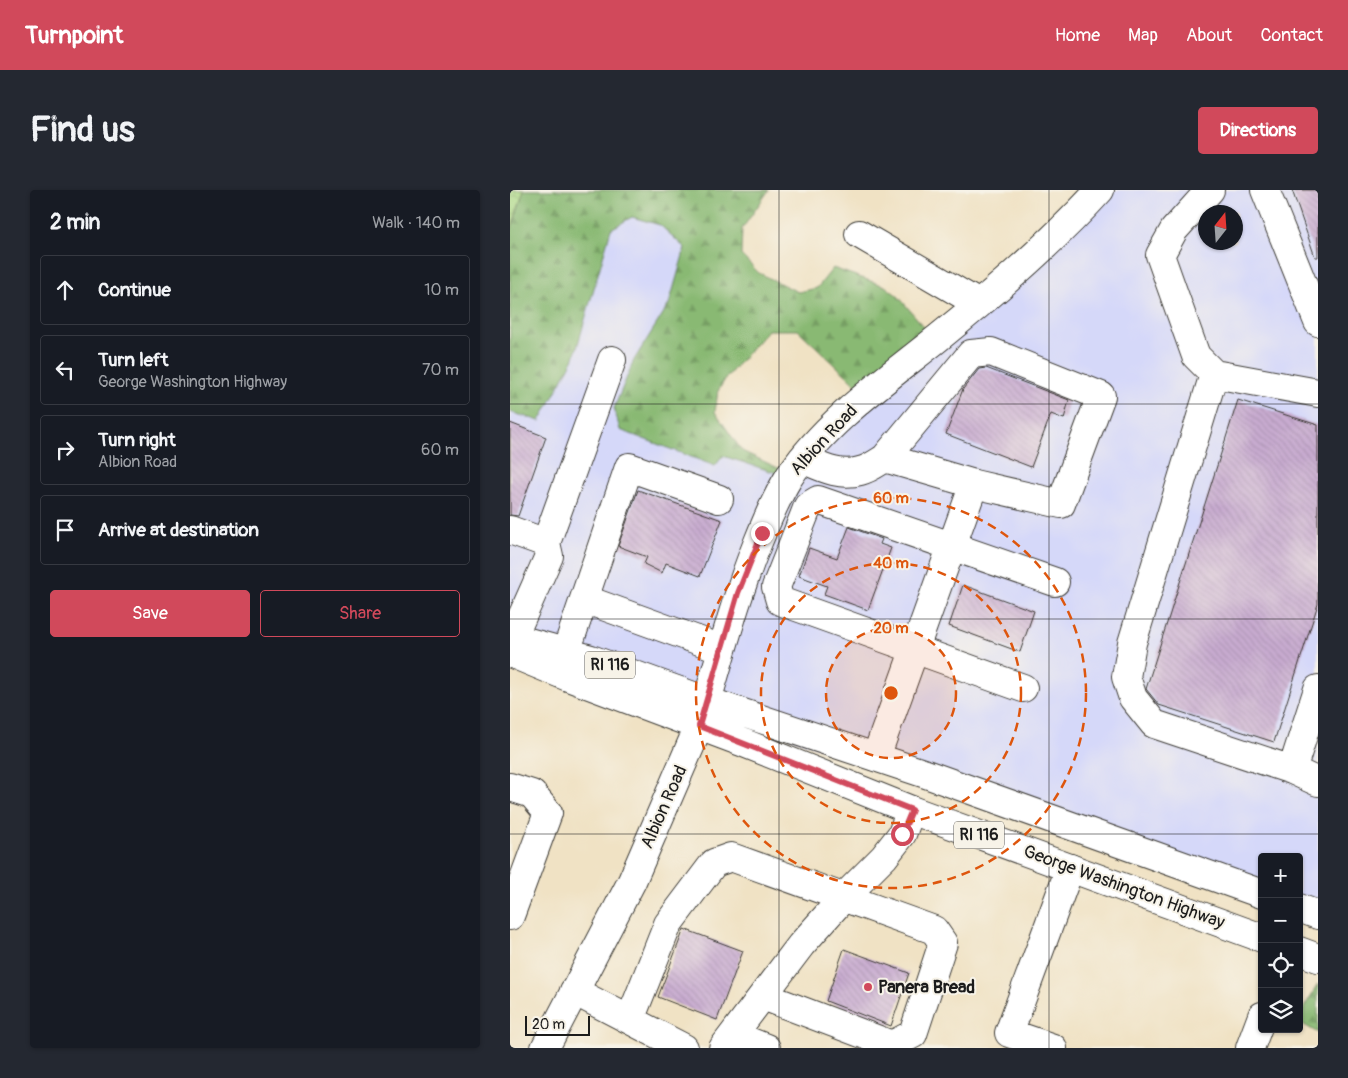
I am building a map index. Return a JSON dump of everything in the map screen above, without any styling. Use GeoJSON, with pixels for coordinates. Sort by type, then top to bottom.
{"type":"FeatureCollection","features":[{"type":"Feature","properties":{"kind":"main road","name":"Albion Road"},"geometry":{"type":"LineString","coordinates":[[545,1048],[632,880],[703,713],[711,645],[738,593],[770,512],[785,484],[802,459],[853,408],[980,304],[1052,240],[1100,190]]}},
{"type":"Feature","properties":{"kind":"main road"},"geometry":{"type":"LineString","coordinates":[[1210,190],[1174,230],[1160,255],[1196,356],[1214,374],[1318,394]]}},
{"type":"Feature","properties":{"kind":"main road"},"geometry":{"type":"LineString","coordinates":[[1265,190],[1318,322]]}},
{"type":"Feature","properties":{"kind":"main road"},"geometry":{"type":"LineString","coordinates":[[859,234],[980,304]]}},
{"type":"Feature","properties":{"kind":"main road"},"geometry":{"type":"LineString","coordinates":[[802,459],[832,471],[846,474],[861,471],[885,458],[971,354],[991,352],[1101,396],[1061,504],[974,484],[885,458]]}},
{"type":"Feature","properties":{"kind":"main road"},"geometry":{"type":"LineString","coordinates":[[511,642],[549,556],[546,543],[612,360]]}},
{"type":"Feature","properties":{"kind":"main road"},"geometry":{"type":"LineString","coordinates":[[1214,374],[1132,643],[1126,677],[1133,698],[1154,724],[1292,770],[1318,782]]}},
{"type":"Feature","properties":{"kind":"main road"},"geometry":{"type":"LineString","coordinates":[[566,652],[629,467],[719,499]]}},
{"type":"Feature","properties":{"kind":"main road"},"geometry":{"type":"LineString","coordinates":[[876,757],[974,484]]}},
{"type":"Feature","properties":{"kind":"main road"},"geometry":{"type":"LineString","coordinates":[[1023,688],[780,602],[776,587],[808,506],[818,500],[1055,582]]}},
{"type":"Feature","properties":{"kind":"main road"},"geometry":{"type":"LineString","coordinates":[[510,530],[546,543]]}},
{"type":"Feature","properties":{"kind":"main road"},"geometry":{"type":"LineString","coordinates":[[584,599],[711,645]]}},
{"type":"Feature","properties":{"kind":"main road","name":"George Washington Highway"},"geometry":{"type":"LineString","coordinates":[[511,642],[566,652],[591,659],[912,810],[1258,937]]}},
{"type":"Feature","properties":{"kind":"main road","name":"George Washington Highway"},"geometry":{"type":"LineString","coordinates":[[511,642],[568,677],[876,757],[1258,893]]}},
{"type":"Feature","properties":{"kind":"main road"},"geometry":{"type":"LineString","coordinates":[[1292,770],[1318,688]]}},
{"type":"Feature","properties":{"kind":"main road"},"geometry":{"type":"LineString","coordinates":[[510,787],[532,794],[548,813],[510,916]]}},
{"type":"Feature","properties":{"kind":"main road"},"geometry":{"type":"LineString","coordinates":[[766,1048],[728,1042],[801,944],[843,898],[884,858],[902,834],[912,810]]}},
{"type":"Feature","properties":{"kind":"main road"},"geometry":{"type":"LineString","coordinates":[[630,1020],[668,924],[714,863],[731,857],[934,930],[943,943],[913,1034],[892,1045],[763,996]]}},
{"type":"Feature","properties":{"kind":"main road"},"geometry":{"type":"LineString","coordinates":[[1053,1048],[1009,1033],[1070,868]]}},
{"type":"Feature","properties":{"kind":"main road"},"geometry":{"type":"LineString","coordinates":[[1303,909],[1318,915]]}},
{"type":"Feature","properties":{"kind":"main road"},"geometry":{"type":"LineString","coordinates":[[1303,952],[1318,958]]}},
{"type":"Feature","properties":{"kind":"main road"},"geometry":{"type":"LineString","coordinates":[[574,991],[684,1048]]}},
{"type":"Feature","properties":{"kind":"main road"},"geometry":{"type":"LineString","coordinates":[[1250,1048],[1258,1027]]}},
{"type":"Feature","properties":{"kind":"shaded area"},"geometry":{"type":"Polygon","coordinates":[[[1100,190],[1318,190],[1318,921],[1303,915],[1303,853],[1258,853],[1258,900],[510,642],[510,412],[539,421],[574,358],[611,229],[632,217],[660,225],[685,248],[669,304],[634,360],[723,456],[786,476],[1100,190]]]}},
{"type":"Feature","properties":{"kind":"green space"},"geometry":{"type":"Polygon","coordinates":[[[510,190],[524,190],[510,233],[510,190]]]}},
{"type":"Feature","properties":{"kind":"green space"},"geometry":{"type":"Polygon","coordinates":[[[524,190],[769,190],[742,229],[741,255],[759,273],[798,292],[817,288],[833,268],[885,286],[898,296],[935,340],[864,392],[798,330],[768,330],[726,378],[718,391],[715,412],[742,451],[791,474],[786,476],[723,456],[715,466],[620,430],[614,408],[634,360],[669,304],[685,248],[660,225],[632,217],[611,229],[574,358],[540,421],[510,412],[510,233],[524,190]]]}},
{"type":"Feature","properties":{"kind":"green space"},"geometry":{"type":"Polygon","coordinates":[[[1318,984],[1318,1033],[1303,1024],[1303,1009],[1318,984]]]}},
{"type":"Feature","properties":{"kind":"building"},"geometry":{"type":"Polygon","coordinates":[[[1292,190],[1318,190],[1318,257],[1315,257],[1292,190]]]}},
{"type":"Feature","properties":{"kind":"building"},"geometry":{"type":"Polygon","coordinates":[[[986,368],[1069,400],[1064,419],[1051,414],[1031,467],[946,434],[963,389],[979,369],[986,368]]]}},
{"type":"Feature","properties":{"kind":"building"},"geometry":{"type":"Polygon","coordinates":[[[1238,400],[1318,425],[1318,604],[1274,742],[1159,705],[1146,689],[1238,400]]]}},
{"type":"Feature","properties":{"kind":"building"},"geometry":{"type":"Polygon","coordinates":[[[510,423],[546,437],[518,516],[510,515],[510,423]]]}},
{"type":"Feature","properties":{"kind":"building"},"geometry":{"type":"Polygon","coordinates":[[[638,490],[722,520],[700,576],[666,563],[662,573],[644,564],[647,557],[618,546],[638,490]]]}},
{"type":"Feature","properties":{"kind":"building"},"geometry":{"type":"Polygon","coordinates":[[[849,527],[882,539],[880,544],[891,548],[868,610],[824,594],[827,586],[799,576],[809,548],[837,558],[849,527]]]}},
{"type":"Feature","properties":{"kind":"building"},"geometry":{"type":"Polygon","coordinates":[[[963,585],[1034,611],[1020,652],[949,626],[963,585]]]}},
{"type":"Feature","properties":{"kind":"building"},"geometry":{"type":"Polygon","coordinates":[[[684,929],[743,951],[717,1020],[658,997],[684,929]]]}},
{"type":"Feature","properties":{"kind":"building","name":"Panera Bread"},"geometry":{"type":"Polygon","coordinates":[[[844,949],[909,973],[891,1026],[826,1001],[844,949]]]}},
{"type":"Feature","properties":{"kind":"place","name":"Panera Bread"},"geometry":{"type":"Point","coordinates":[868,987]}},
{"type":"Feature","properties":{"kind":"route"},"geometry":{"type":"LineString","coordinates":[[762,533],[738,593],[699,726],[912,810],[902,834]]}}]}
